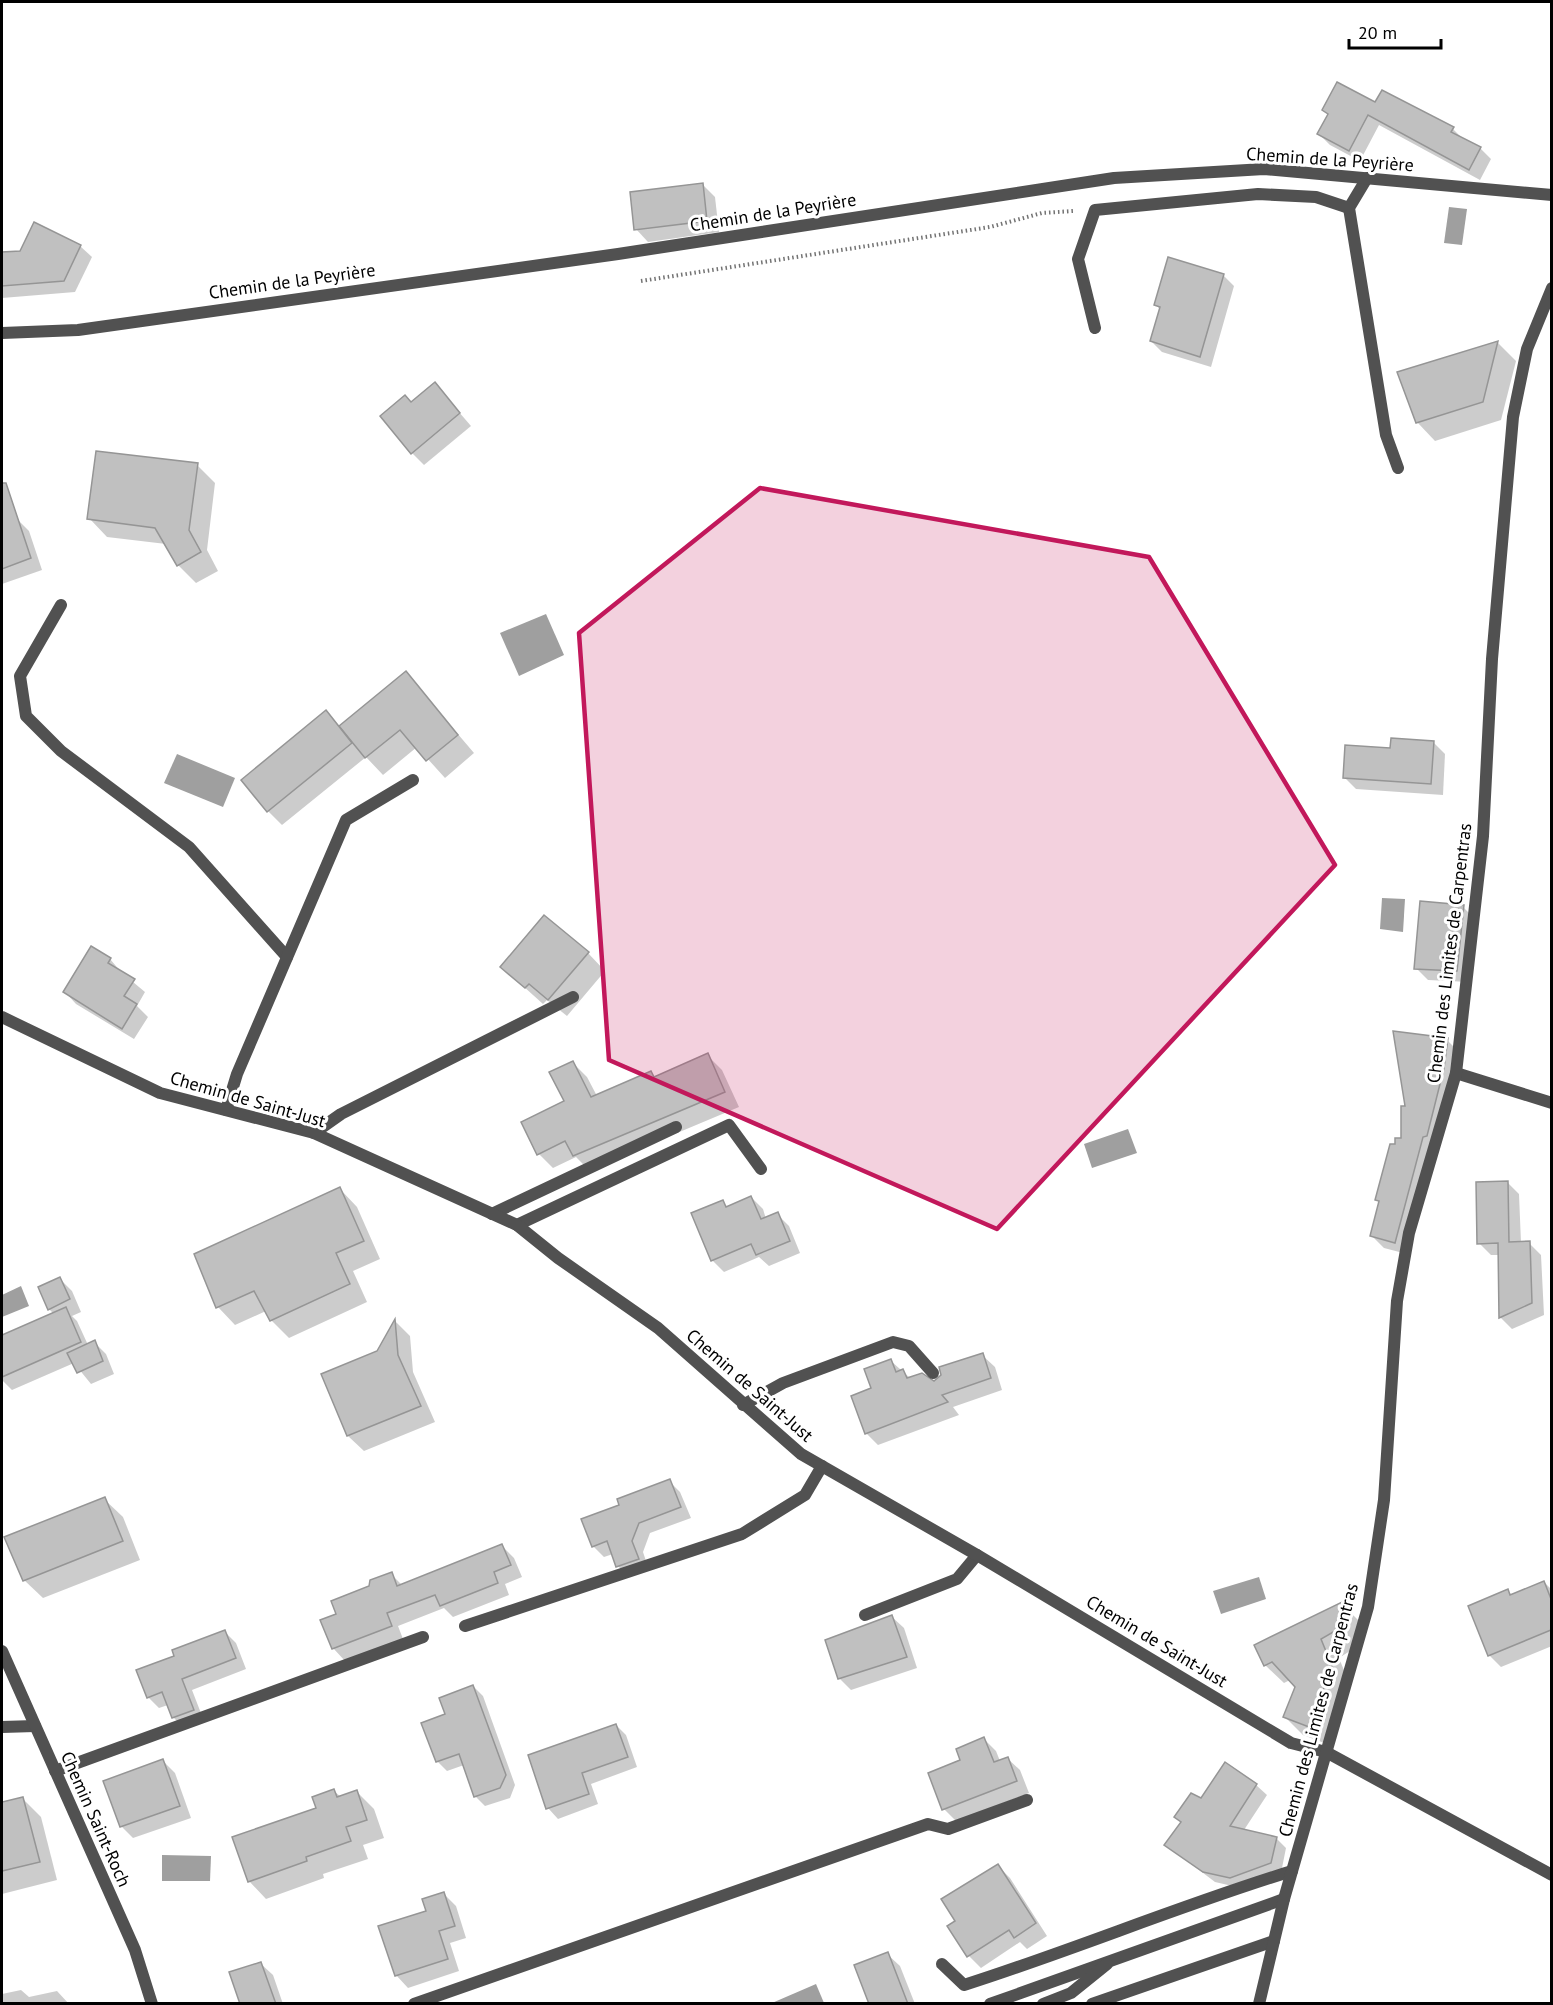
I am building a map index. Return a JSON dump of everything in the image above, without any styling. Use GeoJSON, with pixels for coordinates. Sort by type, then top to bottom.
{"type":"FeatureCollection","features":[{"type":"Feature","properties":{"kind":"street","name":"Chemin de la Peyrière"},"geometry":{"type":"LineString","coordinates":[[2,333],[90,329],[629,252],[1114,178],[1264,169],[1551,195]]}},
{"type":"Feature","properties":{"kind":"street"},"geometry":{"type":"LineString","coordinates":[[1367,178],[1349,208],[1386,435],[1398,468]]}},
{"type":"Feature","properties":{"kind":"street"},"geometry":{"type":"LineString","coordinates":[[1095,328],[1078,259],[1095,210],[1258,194],[1316,197],[1349,208]]}},
{"type":"Feature","properties":{"kind":"street","name":"Chemin des Limites de Carpentras"},"geometry":{"type":"LineString","coordinates":[[1259,2004],[1284,1899],[1368,1607],[1384,1500],[1397,1302],[1409,1233],[1456,1073],[1483,836],[1492,660],[1513,417],[1527,349],[1551,288]]}},
{"type":"Feature","properties":{"kind":"street"},"geometry":{"type":"LineString","coordinates":[[61,605],[20,676],[26,716],[61,751],[189,847],[286,957]]}},
{"type":"Feature","properties":{"kind":"street"},"geometry":{"type":"LineString","coordinates":[[226,1110],[237,1074],[346,820],[413,780]]}},
{"type":"Feature","properties":{"kind":"street"},"geometry":{"type":"LineString","coordinates":[[314,1133],[341,1113],[573,997]]}},
{"type":"Feature","properties":{"kind":"street","name":"Chemin de Saint-Just"},"geometry":{"type":"LineString","coordinates":[[2,1017],[160,1093],[314,1133],[517,1226],[558,1258],[658,1328],[801,1454],[977,1555],[1291,1743],[1326,1752],[1551,1875]]}},
{"type":"Feature","properties":{"kind":"street"},"geometry":{"type":"LineString","coordinates":[[1456,1073],[1551,1102]]}},
{"type":"Feature","properties":{"kind":"street"},"geometry":{"type":"LineString","coordinates":[[517,1226],[729,1125],[762,1169]]}},
{"type":"Feature","properties":{"kind":"street"},"geometry":{"type":"LineString","coordinates":[[492,1214],[676,1127]]}},
{"type":"Feature","properties":{"kind":"street"},"geometry":{"type":"LineString","coordinates":[[743,1405],[783,1383],[893,1342],[909,1346],[933,1373]]}},
{"type":"Feature","properties":{"kind":"street"},"geometry":{"type":"LineString","coordinates":[[465,1626],[742,1534],[805,1495],[822,1466]]}},
{"type":"Feature","properties":{"kind":"street"},"geometry":{"type":"LineString","coordinates":[[865,1615],[957,1579],[977,1555]]}},
{"type":"Feature","properties":{"kind":"street"},"geometry":{"type":"LineString","coordinates":[[55,1771],[423,1637]]}},
{"type":"Feature","properties":{"kind":"street","name":"Chemin Saint-Roch"},"geometry":{"type":"LineString","coordinates":[[2,1651],[135,1950],[152,2004]]}},
{"type":"Feature","properties":{"kind":"street"},"geometry":{"type":"LineString","coordinates":[[2,1727],[35,1726]]}},
{"type":"Feature","properties":{"kind":"street"},"geometry":{"type":"LineString","coordinates":[[414,2004],[928,1824],[948,1829],[1027,1800]]}},
{"type":"Feature","properties":{"kind":"street"},"geometry":{"type":"LineString","coordinates":[[942,1964],[964,1986],[1070,1951],[1245,1886],[1292,1871]]}},
{"type":"Feature","properties":{"kind":"street"},"geometry":{"type":"LineString","coordinates":[[990,2004],[1284,1899]]}},
{"type":"Feature","properties":{"kind":"street"},"geometry":{"type":"LineString","coordinates":[[1092,2004],[1274,1941]]}},
{"type":"Feature","properties":{"kind":"street"},"geometry":{"type":"LineString","coordinates":[[1043,2004],[1071,1993],[1115,1958]]}},
{"type":"Feature","properties":{"kind":"path"},"geometry":{"type":"LineString","coordinates":[[641,281],[990,228],[1042,213],[1095,210]]}},
{"type":"Feature","properties":{"kind":"highlighted area"},"geometry":{"type":"Polygon","coordinates":[[[760,488],[1149,557],[1335,865],[997,1229],[609,1060],[579,633],[760,488]]]}},
{"type":"Feature","properties":{"kind":"shaded area"},"geometry":{"type":"Polygon","coordinates":[[[1449,207],[1467,209],[1462,245],[1444,243],[1449,207]]]}},
{"type":"Feature","properties":{"kind":"shaded area"},"geometry":{"type":"Polygon","coordinates":[[[546,614],[564,655],[519,676],[500,633],[546,614]]]}},
{"type":"Feature","properties":{"kind":"shaded area"},"geometry":{"type":"Polygon","coordinates":[[[177,754],[235,778],[223,807],[164,783],[177,754]]]}},
{"type":"Feature","properties":{"kind":"shaded area"},"geometry":{"type":"Polygon","coordinates":[[[1382,898],[1405,899],[1403,932],[1380,929],[1382,898]]]}},
{"type":"Feature","properties":{"kind":"shaded area"},"geometry":{"type":"Polygon","coordinates":[[[1128,1129],[1137,1153],[1092,1168],[1084,1144],[1128,1129]]]}},
{"type":"Feature","properties":{"kind":"shaded area"},"geometry":{"type":"Polygon","coordinates":[[[21,1286],[29,1306],[2,1317],[2,1295],[21,1286]]]}},
{"type":"Feature","properties":{"kind":"shaded area"},"geometry":{"type":"Polygon","coordinates":[[[1259,1577],[1266,1599],[1221,1614],[1213,1591],[1259,1577]]]}},
{"type":"Feature","properties":{"kind":"shaded area"},"geometry":{"type":"Polygon","coordinates":[[[162,1855],[211,1856],[210,1881],[162,1881],[162,1855]]]}},
{"type":"Feature","properties":{"kind":"shaded area"},"geometry":{"type":"Polygon","coordinates":[[[816,1984],[824,2003],[772,2003],[816,1984]]]}},
{"type":"Feature","properties":{"kind":"building"},"geometry":{"type":"Polygon","coordinates":[[[1337,82],[1375,102],[1382,90],[1454,127],[1451,132],[1481,147],[1469,170],[1368,115],[1349,151],[1317,134],[1328,114],[1322,110],[1337,82]]]}},
{"type":"Feature","properties":{"kind":"building"},"geometry":{"type":"Polygon","coordinates":[[[703,183],[707,221],[634,230],[630,192],[703,183]]]}},
{"type":"Feature","properties":{"kind":"building"},"geometry":{"type":"Polygon","coordinates":[[[34,222],[81,245],[64,281],[2,286],[2,252],[20,251],[34,222]]]}},
{"type":"Feature","properties":{"kind":"building"},"geometry":{"type":"Polygon","coordinates":[[[1168,257],[1224,274],[1200,357],[1150,341],[1160,307],[1154,305],[1168,257]]]}},
{"type":"Feature","properties":{"kind":"building"},"geometry":{"type":"Polygon","coordinates":[[[1498,341],[1483,402],[1416,423],[1397,372],[1498,341]]]}},
{"type":"Feature","properties":{"kind":"building"},"geometry":{"type":"Polygon","coordinates":[[[435,382],[460,413],[411,454],[380,416],[405,395],[411,402],[435,382]]]}},
{"type":"Feature","properties":{"kind":"building"},"geometry":{"type":"Polygon","coordinates":[[[96,451],[198,463],[189,530],[201,552],[177,566],[155,528],[87,519],[96,451]]]}},
{"type":"Feature","properties":{"kind":"building"},"geometry":{"type":"Polygon","coordinates":[[[2,483],[6,483],[31,558],[2,569],[2,483]]]}},
{"type":"Feature","properties":{"kind":"building"},"geometry":{"type":"Polygon","coordinates":[[[406,671],[458,735],[426,761],[400,730],[365,758],[339,726],[406,671]]]}},
{"type":"Feature","properties":{"kind":"building"},"geometry":{"type":"Polygon","coordinates":[[[326,710],[352,743],[267,812],[241,780],[326,710]]]}},
{"type":"Feature","properties":{"kind":"building"},"geometry":{"type":"Polygon","coordinates":[[[1391,738],[1434,741],[1431,784],[1343,778],[1345,745],[1390,748],[1391,738]]]}},
{"type":"Feature","properties":{"kind":"building"},"geometry":{"type":"Polygon","coordinates":[[[1420,901],[1464,905],[1457,971],[1414,969],[1420,901]]]}},
{"type":"Feature","properties":{"kind":"building"},"geometry":{"type":"Polygon","coordinates":[[[544,915],[589,952],[548,1000],[529,984],[525,988],[500,967],[544,915]]]}},
{"type":"Feature","properties":{"kind":"building"},"geometry":{"type":"Polygon","coordinates":[[[91,946],[111,958],[108,963],[135,979],[124,996],[137,1004],[122,1029],[63,992],[91,946]]]}},
{"type":"Feature","properties":{"kind":"building"},"geometry":{"type":"Polygon","coordinates":[[[1393,1031],[1448,1038],[1444,1068],[1427,1136],[1423,1137],[1395,1243],[1370,1236],[1379,1201],[1375,1200],[1390,1144],[1395,1144],[1395,1138],[1401,1138],[1401,1106],[1405,1106],[1393,1031]]]}},
{"type":"Feature","properties":{"kind":"building"},"geometry":{"type":"Polygon","coordinates":[[[708,1053],[725,1092],[573,1156],[565,1141],[537,1155],[521,1122],[564,1101],[549,1072],[573,1061],[591,1097],[651,1071],[654,1077],[708,1053]]]}},
{"type":"Feature","properties":{"kind":"building"},"geometry":{"type":"Polygon","coordinates":[[[1508,1181],[1509,1242],[1530,1241],[1532,1303],[1499,1318],[1498,1243],[1477,1244],[1476,1182],[1508,1181]]]}},
{"type":"Feature","properties":{"kind":"building"},"geometry":{"type":"Polygon","coordinates":[[[340,1187],[364,1241],[336,1253],[350,1284],[270,1321],[254,1291],[216,1308],[194,1254],[340,1187]]]}},
{"type":"Feature","properties":{"kind":"building"},"geometry":{"type":"Polygon","coordinates":[[[751,1196],[761,1219],[778,1212],[790,1241],[756,1255],[751,1244],[711,1261],[691,1213],[723,1200],[726,1207],[751,1196]]]}},
{"type":"Feature","properties":{"kind":"building"},"geometry":{"type":"Polygon","coordinates":[[[60,1277],[70,1299],[48,1310],[38,1287],[60,1277]]]}},
{"type":"Feature","properties":{"kind":"building"},"geometry":{"type":"Polygon","coordinates":[[[66,1307],[81,1342],[2,1377],[2,1335],[66,1307]]]}},
{"type":"Feature","properties":{"kind":"building"},"geometry":{"type":"Polygon","coordinates":[[[395,1319],[398,1355],[421,1406],[347,1436],[321,1374],[377,1351],[395,1319]]]}},
{"type":"Feature","properties":{"kind":"building"},"geometry":{"type":"Polygon","coordinates":[[[95,1340],[103,1361],[77,1373],[67,1353],[95,1340]]]}},
{"type":"Feature","properties":{"kind":"building"},"geometry":{"type":"Polygon","coordinates":[[[983,1353],[991,1378],[942,1395],[948,1402],[865,1434],[851,1396],[871,1388],[864,1369],[891,1359],[896,1372],[903,1369],[907,1378],[922,1373],[934,1381],[941,1375],[939,1367],[983,1353]]]}},
{"type":"Feature","properties":{"kind":"building"},"geometry":{"type":"Polygon","coordinates":[[[670,1479],[681,1507],[639,1523],[632,1541],[639,1559],[616,1567],[607,1541],[592,1547],[581,1519],[619,1505],[617,1499],[670,1479]]]}},
{"type":"Feature","properties":{"kind":"building"},"geometry":{"type":"Polygon","coordinates":[[[105,1497],[123,1541],[23,1581],[4,1537],[105,1497]]]}},
{"type":"Feature","properties":{"kind":"building"},"geometry":{"type":"Polygon","coordinates":[[[502,1544],[511,1565],[494,1572],[498,1583],[440,1606],[435,1595],[387,1613],[392,1626],[332,1649],[320,1620],[336,1614],[331,1601],[369,1586],[370,1580],[392,1572],[397,1586],[502,1544]]]}},
{"type":"Feature","properties":{"kind":"building"},"geometry":{"type":"Polygon","coordinates":[[[1544,1581],[1551,1599],[1551,1630],[1488,1656],[1468,1606],[1508,1589],[1510,1595],[1544,1581]]]}},
{"type":"Feature","properties":{"kind":"building"},"geometry":{"type":"Polygon","coordinates":[[[1342,1602],[1335,1631],[1321,1639],[1332,1666],[1309,1727],[1283,1717],[1295,1687],[1272,1662],[1264,1666],[1254,1645],[1342,1602]]]}},
{"type":"Feature","properties":{"kind":"building"},"geometry":{"type":"Polygon","coordinates":[[[892,1615],[907,1657],[838,1679],[825,1640],[892,1615]]]}},
{"type":"Feature","properties":{"kind":"building"},"geometry":{"type":"Polygon","coordinates":[[[225,1630],[236,1658],[182,1679],[194,1710],[172,1718],[162,1692],[147,1698],[136,1670],[174,1656],[172,1650],[225,1630]]]}},
{"type":"Feature","properties":{"kind":"building"},"geometry":{"type":"Polygon","coordinates":[[[473,1685],[506,1775],[500,1788],[474,1797],[459,1754],[436,1762],[421,1723],[445,1714],[439,1698],[473,1685]]]}},
{"type":"Feature","properties":{"kind":"building"},"geometry":{"type":"Polygon","coordinates":[[[616,1724],[628,1757],[582,1773],[589,1794],[546,1809],[528,1755],[616,1724]]]}},
{"type":"Feature","properties":{"kind":"building"},"geometry":{"type":"Polygon","coordinates":[[[984,1737],[994,1762],[1008,1757],[1017,1781],[942,1810],[928,1773],[960,1760],[956,1749],[984,1737]]]}},
{"type":"Feature","properties":{"kind":"building"},"geometry":{"type":"Polygon","coordinates":[[[163,1759],[180,1806],[120,1827],[103,1781],[163,1759]]]}},
{"type":"Feature","properties":{"kind":"building"},"geometry":{"type":"Polygon","coordinates":[[[1225,1762],[1257,1784],[1230,1826],[1277,1837],[1271,1863],[1230,1878],[1203,1872],[1164,1845],[1181,1822],[1174,1817],[1191,1793],[1201,1798],[1225,1762]]]}},
{"type":"Feature","properties":{"kind":"building"},"geometry":{"type":"Polygon","coordinates":[[[334,1789],[337,1797],[357,1790],[367,1820],[346,1827],[351,1841],[306,1857],[307,1861],[248,1882],[232,1837],[316,1808],[312,1797],[334,1789]]]}},
{"type":"Feature","properties":{"kind":"building"},"geometry":{"type":"Polygon","coordinates":[[[23,1797],[40,1862],[2,1871],[2,1802],[23,1797]]]}},
{"type":"Feature","properties":{"kind":"building"},"geometry":{"type":"Polygon","coordinates":[[[998,1864],[1036,1923],[1014,1938],[1009,1930],[967,1957],[947,1926],[955,1921],[941,1899],[998,1864]]]}},
{"type":"Feature","properties":{"kind":"building"},"geometry":{"type":"Polygon","coordinates":[[[444,1892],[455,1926],[439,1931],[448,1959],[395,1976],[378,1926],[426,1911],[422,1899],[444,1892]]]}},
{"type":"Feature","properties":{"kind":"building"},"geometry":{"type":"Polygon","coordinates":[[[888,1952],[908,2004],[869,2004],[854,1965],[888,1952]]]}},
{"type":"Feature","properties":{"kind":"building"},"geometry":{"type":"Polygon","coordinates":[[[261,1962],[276,2004],[240,2004],[229,1972],[261,1962]]]}}]}
